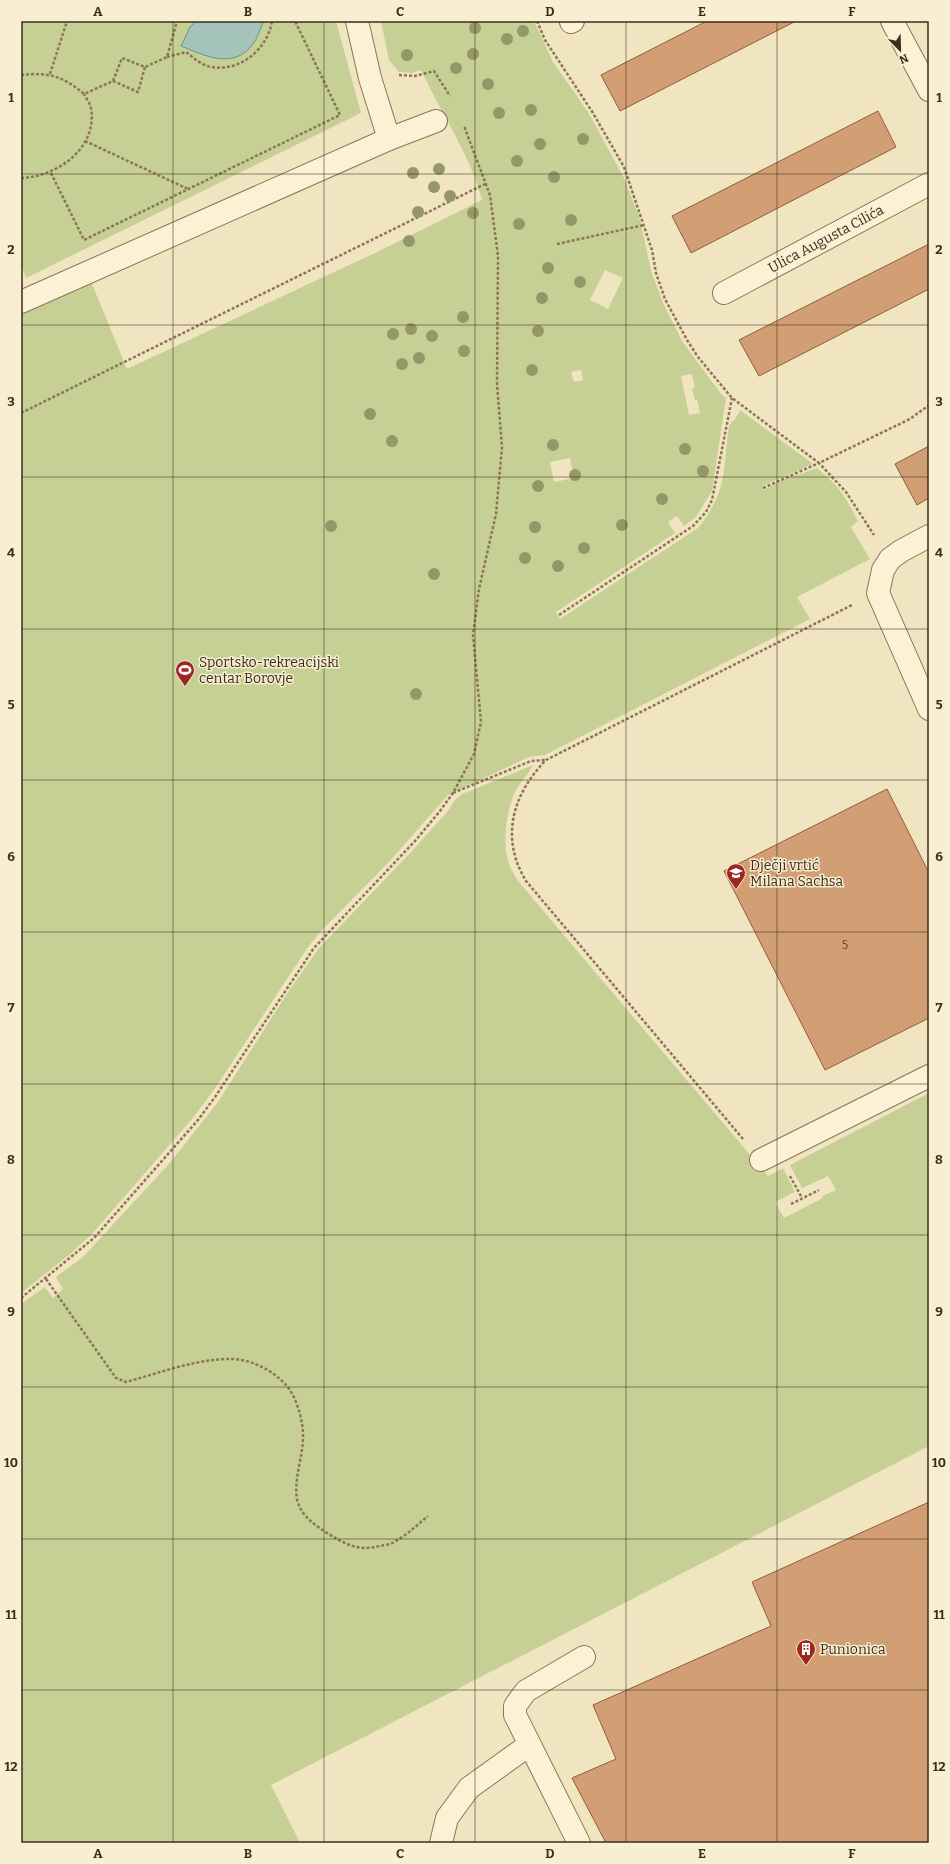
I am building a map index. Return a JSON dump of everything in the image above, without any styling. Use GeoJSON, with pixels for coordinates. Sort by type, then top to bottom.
{"type":"FeatureCollection","features":[{"type":"Feature","properties":{"kind":"street"},"geometry":{"type":"LineString","coordinates":[[357,21],[369,73],[389,139]]}},
{"type":"Feature","properties":{"kind":"street"},"geometry":{"type":"LineString","coordinates":[[892,21],[929,90]]}},
{"type":"Feature","properties":{"kind":"street"},"geometry":{"type":"LineString","coordinates":[[21,302],[389,139],[436,121]]}},
{"type":"Feature","properties":{"kind":"street","name":"Ulica Augusta Cilića"},"geometry":{"type":"LineString","coordinates":[[724,293],[929,184]]}},
{"type":"Feature","properties":{"kind":"street"},"geometry":{"type":"LineString","coordinates":[[929,536],[901,550],[890,560],[883,570],[878,593],[929,708]]}},
{"type":"Feature","properties":{"kind":"street"},"geometry":{"type":"LineString","coordinates":[[760,1160],[929,1076]]}},
{"type":"Feature","properties":{"kind":"street"},"geometry":{"type":"LineString","coordinates":[[579,1843],[529,1745],[515,1715],[515,1706],[526,1691],[584,1657]]}},
{"type":"Feature","properties":{"kind":"street"},"geometry":{"type":"LineString","coordinates":[[441,1843],[447,1818],[469,1788],[529,1745]]}},
{"type":"Feature","properties":{"kind":"path"},"geometry":{"type":"LineString","coordinates":[[50,74],[67,21]]}},
{"type":"Feature","properties":{"kind":"path"},"geometry":{"type":"LineString","coordinates":[[167,57],[178,21]]}},
{"type":"Feature","properties":{"kind":"path"},"geometry":{"type":"LineString","coordinates":[[84,94],[113,81],[122,58],[145,67],[167,57],[186,52],[202,64],[212,67],[232,66],[251,56],[261,47],[268,37],[272,21]]}},
{"type":"Feature","properties":{"kind":"path"},"geometry":{"type":"LineString","coordinates":[[51,172],[84,240],[340,115],[295,21]]}},
{"type":"Feature","properties":{"kind":"path"},"geometry":{"type":"LineString","coordinates":[[113,81],[138,92],[145,67]]}},
{"type":"Feature","properties":{"kind":"path"},"geometry":{"type":"LineString","coordinates":[[396,75],[415,76],[434,71],[453,100]]}},
{"type":"Feature","properties":{"kind":"path"},"geometry":{"type":"LineString","coordinates":[[21,75],[36,73],[50,74],[68,82],[84,94],[91,106],[88,135],[73,157],[51,172],[35,177],[21,178]]}},
{"type":"Feature","properties":{"kind":"path"},"geometry":{"type":"LineString","coordinates":[[21,1298],[94,1238],[198,1120],[314,948],[415,841],[453,793],[474,754],[481,722],[473,635],[479,589],[496,514],[502,446],[497,384],[498,256],[490,195],[462,120]]}},
{"type":"Feature","properties":{"kind":"path"},"geometry":{"type":"LineString","coordinates":[[85,141],[188,189]]}},
{"type":"Feature","properties":{"kind":"path"},"geometry":{"type":"LineString","coordinates":[[21,413],[486,184]]}},
{"type":"Feature","properties":{"kind":"path"},"geometry":{"type":"LineString","coordinates":[[557,244],[644,225]]}},
{"type":"Feature","properties":{"kind":"path"},"geometry":{"type":"LineString","coordinates":[[559,615],[692,526],[706,512],[712,500],[732,398]]}},
{"type":"Feature","properties":{"kind":"path"},"geometry":{"type":"LineString","coordinates":[[763,488],[819,462],[846,492],[890,560]]}},
{"type":"Feature","properties":{"kind":"path"},"geometry":{"type":"LineString","coordinates":[[760,1160],[526,881],[517,866],[511,840],[512,819],[519,799],[526,786],[536,771],[546,760],[878,593]]}},
{"type":"Feature","properties":{"kind":"path"},"geometry":{"type":"LineString","coordinates":[[453,793],[531,761],[546,760]]}},
{"type":"Feature","properties":{"kind":"path"},"geometry":{"type":"LineString","coordinates":[[791,1204],[819,1190]]}},
{"type":"Feature","properties":{"kind":"path"},"geometry":{"type":"LineString","coordinates":[[46,1279],[116,1378],[126,1382],[196,1363],[228,1359],[249,1362],[267,1370],[285,1383],[295,1402],[302,1425],[303,1449],[296,1480],[298,1500],[304,1515],[318,1527],[344,1544],[366,1550],[394,1543],[428,1516]]}},
{"type":"Feature","properties":{"kind":"green space"},"geometry":{"type":"Polygon","coordinates":[[[21,21],[336,21],[361,113],[26,278],[21,264],[21,21]]]}},
{"type":"Feature","properties":{"kind":"green space"},"geometry":{"type":"Polygon","coordinates":[[[381,21],[534,21],[553,62],[588,112],[624,178],[639,216],[652,274],[664,305],[682,341],[721,394],[726,398],[712,491],[696,517],[684,526],[677,516],[668,522],[675,533],[556,612],[560,619],[698,528],[708,515],[719,491],[724,467],[729,425],[736,418],[740,410],[813,464],[762,486],[763,490],[783,480],[817,468],[831,480],[849,505],[858,521],[851,527],[870,559],[797,597],[810,619],[545,755],[529,757],[448,795],[389,862],[322,930],[308,947],[214,1090],[192,1119],[92,1234],[69,1255],[21,1293],[21,289],[83,262],[127,369],[377,252],[482,200],[477,183],[463,150],[421,70],[412,73],[399,72],[389,60],[381,21]],[[605,270],[590,300],[608,309],[623,278],[605,270]],[[581,370],[571,372],[574,382],[583,380],[581,370]],[[692,374],[681,376],[689,415],[700,413],[697,400],[695,400],[692,389],[695,388],[692,374]],[[570,458],[550,462],[554,482],[574,478],[570,458]]]}},
{"type":"Feature","properties":{"kind":"green space"},"geometry":{"type":"Polygon","coordinates":[[[533,765],[514,794],[507,819],[505,838],[507,856],[509,864],[518,881],[768,1176],[783,1168],[795,1192],[775,1202],[784,1218],[823,1198],[822,1196],[836,1190],[828,1176],[802,1188],[790,1165],[929,1093],[929,1446],[271,1785],[300,1843],[21,1843],[21,1304],[45,1287],[53,1298],[63,1289],[56,1277],[83,1257],[168,1165],[218,1102],[288,992],[319,948],[412,851],[448,811],[455,800],[462,794],[533,765]]]}},
{"type":"Feature","properties":{"kind":"water"},"geometry":{"type":"Polygon","coordinates":[[[196,21],[264,21],[253,44],[237,57],[228,59],[209,57],[181,46],[190,27],[196,21]]]}},
{"type":"Feature","properties":{"kind":"building"},"geometry":{"type":"Polygon","coordinates":[[[707,21],[796,21],[620,111],[601,75],[707,21]]]}},
{"type":"Feature","properties":{"kind":"building"},"geometry":{"type":"Polygon","coordinates":[[[878,111],[896,147],[691,253],[672,216],[878,111]]]}},
{"type":"Feature","properties":{"kind":"building"},"geometry":{"type":"Polygon","coordinates":[[[929,244],[929,289],[759,376],[739,340],[929,244]]]}},
{"type":"Feature","properties":{"kind":"building"},"geometry":{"type":"Polygon","coordinates":[[[929,446],[929,498],[917,505],[895,464],[929,446]]]}},
{"type":"Feature","properties":{"kind":"building"},"geometry":{"type":"Polygon","coordinates":[[[887,789],[929,873],[929,1018],[825,1070],[724,871],[887,789]]]}},
{"type":"Feature","properties":{"kind":"building","name":"Punionica"},"geometry":{"type":"Polygon","coordinates":[[[929,1502],[929,1843],[606,1843],[572,1778],[616,1759],[593,1705],[771,1626],[752,1582],[929,1502]]]}},
{"type":"Feature","properties":{"kind":"place","name":"Sportsko-rekreacijski centar Borovje"},"geometry":{"type":"Point","coordinates":[185,687]}},
{"type":"Feature","properties":{"kind":"place","name":"Dječji vrtić Milana Sachsa"},"geometry":{"type":"Point","coordinates":[736,890]}},
{"type":"Feature","properties":{"kind":"place","name":"Punionica"},"geometry":{"type":"Point","coordinates":[806,1666]}}]}
